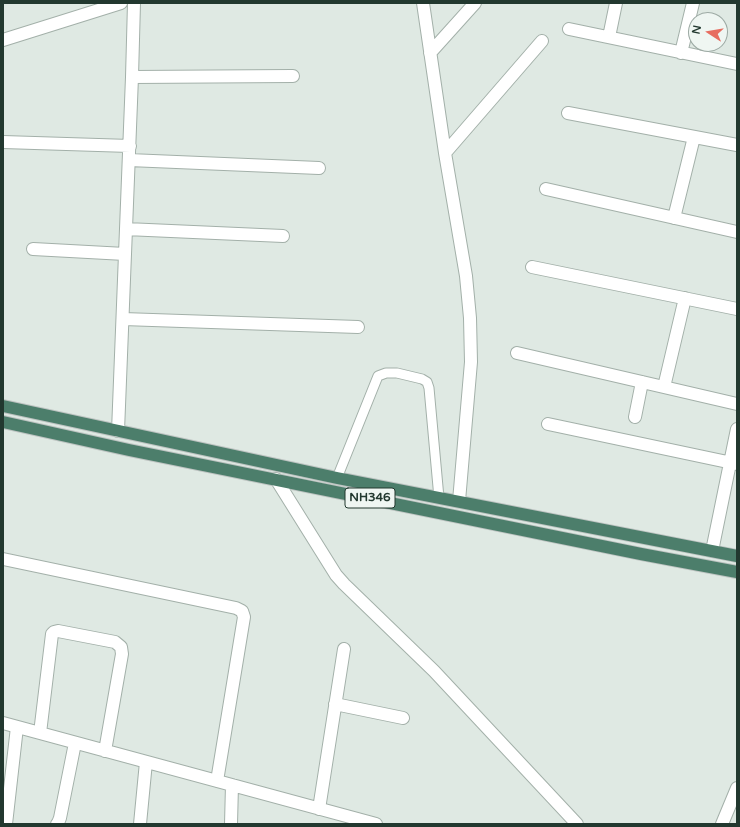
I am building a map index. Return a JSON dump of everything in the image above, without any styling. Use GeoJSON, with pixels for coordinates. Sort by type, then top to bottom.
{"type":"FeatureCollection","features":[{"type":"Feature","properties":{"kind":"highway","name":"NH346"},"geometry":{"type":"LineString","coordinates":[[3,406],[337,478],[737,556]]}},
{"type":"Feature","properties":{"kind":"highway","name":"NH346"},"geometry":{"type":"LineString","coordinates":[[3,422],[129,450],[737,572]]}},
{"type":"Feature","properties":{"kind":"street"},"geometry":{"type":"LineString","coordinates":[[3,40],[122,3]]}},
{"type":"Feature","properties":{"kind":"street"},"geometry":{"type":"LineString","coordinates":[[118,431],[130,146],[134,3]]}},
{"type":"Feature","properties":{"kind":"street"},"geometry":{"type":"LineString","coordinates":[[423,3],[445,153],[466,276],[470,318],[471,362],[459,501]]}},
{"type":"Feature","properties":{"kind":"street"},"geometry":{"type":"LineString","coordinates":[[430,53],[474,3]]}},
{"type":"Feature","properties":{"kind":"street"},"geometry":{"type":"LineString","coordinates":[[609,37],[616,3]]}},
{"type":"Feature","properties":{"kind":"street"},"geometry":{"type":"LineString","coordinates":[[682,53],[693,3]]}},
{"type":"Feature","properties":{"kind":"street"},"geometry":{"type":"LineString","coordinates":[[569,29],[737,64]]}},
{"type":"Feature","properties":{"kind":"street"},"geometry":{"type":"LineString","coordinates":[[445,153],[542,41]]}},
{"type":"Feature","properties":{"kind":"street"},"geometry":{"type":"LineString","coordinates":[[132,76],[293,76]]}},
{"type":"Feature","properties":{"kind":"street"},"geometry":{"type":"LineString","coordinates":[[568,113],[737,145]]}},
{"type":"Feature","properties":{"kind":"street"},"geometry":{"type":"LineString","coordinates":[[674,218],[694,137]]}},
{"type":"Feature","properties":{"kind":"street"},"geometry":{"type":"LineString","coordinates":[[3,142],[130,146]]}},
{"type":"Feature","properties":{"kind":"street"},"geometry":{"type":"LineString","coordinates":[[129,160],[319,168]]}},
{"type":"Feature","properties":{"kind":"street"},"geometry":{"type":"LineString","coordinates":[[546,190],[737,232]]}},
{"type":"Feature","properties":{"kind":"street"},"geometry":{"type":"LineString","coordinates":[[126,229],[283,236]]}},
{"type":"Feature","properties":{"kind":"street"},"geometry":{"type":"LineString","coordinates":[[33,250],[125,254]]}},
{"type":"Feature","properties":{"kind":"street"},"geometry":{"type":"LineString","coordinates":[[532,268],[737,309]]}},
{"type":"Feature","properties":{"kind":"street"},"geometry":{"type":"LineString","coordinates":[[664,387],[685,298]]}},
{"type":"Feature","properties":{"kind":"street"},"geometry":{"type":"LineString","coordinates":[[123,319],[358,327]]}},
{"type":"Feature","properties":{"kind":"street"},"geometry":{"type":"LineString","coordinates":[[517,353],[737,404]]}},
{"type":"Feature","properties":{"kind":"street"},"geometry":{"type":"LineString","coordinates":[[635,417],[642,382]]}},
{"type":"Feature","properties":{"kind":"street"},"geometry":{"type":"LineString","coordinates":[[548,424],[734,463]]}},
{"type":"Feature","properties":{"kind":"street"},"geometry":{"type":"LineString","coordinates":[[712,551],[734,463],[737,429]]}},
{"type":"Feature","properties":{"kind":"street"},"geometry":{"type":"LineString","coordinates":[[276,479],[336,575],[434,671],[577,824]]}},
{"type":"Feature","properties":{"kind":"street"},"geometry":{"type":"LineString","coordinates":[[3,559],[236,608],[242,611],[244,617],[217,781]]}},
{"type":"Feature","properties":{"kind":"street"},"geometry":{"type":"LineString","coordinates":[[40,733],[52,634],[58,631],[116,642],[121,647],[122,654],[105,751]]}},
{"type":"Feature","properties":{"kind":"street"},"geometry":{"type":"LineString","coordinates":[[319,809],[344,649]]}},
{"type":"Feature","properties":{"kind":"street"},"geometry":{"type":"LineString","coordinates":[[335,704],[403,718]]}},
{"type":"Feature","properties":{"kind":"street"},"geometry":{"type":"LineString","coordinates":[[3,723],[376,824]]}},
{"type":"Feature","properties":{"kind":"street"},"geometry":{"type":"LineString","coordinates":[[14,824],[6,824],[17,727]]}},
{"type":"Feature","properties":{"kind":"street"},"geometry":{"type":"LineString","coordinates":[[57,824],[60,818],[75,743]]}},
{"type":"Feature","properties":{"kind":"street"},"geometry":{"type":"LineString","coordinates":[[140,824],[146,762]]}},
{"type":"Feature","properties":{"kind":"street"},"geometry":{"type":"LineString","coordinates":[[231,824],[232,785]]}},
{"type":"Feature","properties":{"kind":"street"},"geometry":{"type":"LineString","coordinates":[[722,824],[737,788]]}},
{"type":"Feature","properties":{"kind":"lane"},"geometry":{"type":"LineString","coordinates":[[337,478],[378,376],[386,373],[397,373],[422,379],[427,382],[429,388],[439,498]]}}]}
